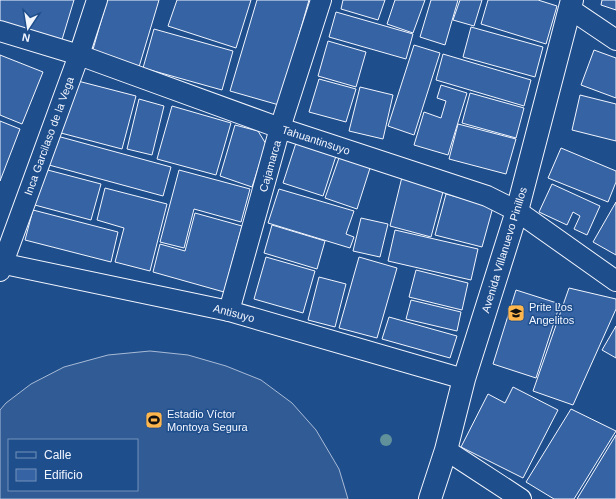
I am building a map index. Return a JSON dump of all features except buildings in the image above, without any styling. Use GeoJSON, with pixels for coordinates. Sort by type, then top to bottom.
{"type":"FeatureCollection","features":[{"type":"Feature","properties":{"kind":"street","name":"Inca Garcilaso de la Vega"},"geometry":{"type":"LineString","coordinates":[[1,266],[79,55],[97,0]]}},
{"type":"Feature","properties":{"kind":"street","name":"Cajamarca"},"geometry":{"type":"LineString","coordinates":[[229,311],[280,128],[321,0]]}},
{"type":"Feature","properties":{"kind":"street"},"geometry":{"type":"LineString","coordinates":[[571,4],[616,40]]}},
{"type":"Feature","properties":{"kind":"street","name":"Avenida Villanuevo Pinillos"},"geometry":{"type":"LineString","coordinates":[[430,499],[446,450],[464,379],[517,212],[571,4]]}},
{"type":"Feature","properties":{"kind":"street","name":"Tahuantinsuyo"},"geometry":{"type":"LineString","coordinates":[[0,31],[79,55],[280,128],[487,196],[517,212],[616,281]]}},
{"type":"Feature","properties":{"kind":"street","name":"Antisuyo"},"geometry":{"type":"LineString","coordinates":[[1,266],[229,311],[464,379]]}},
{"type":"Feature","properties":{"kind":"street"},"geometry":{"type":"LineString","coordinates":[[446,450],[521,499]]}},
{"type":"Feature","properties":{"kind":"shaded area","name":"Estadio Víctor Montoya Segura"},"geometry":{"type":"Polygon","coordinates":[[[150,351],[188,355],[226,366],[261,380],[292,403],[316,430],[339,469],[348,499],[0,499],[0,410],[6,403],[31,384],[64,367],[108,355],[150,351]]]}},
{"type":"Feature","properties":{"kind":"place","name":"Prite Los Angelitos"},"geometry":{"type":"Point","coordinates":[516,313]}},
{"type":"Feature","properties":{"kind":"place","name":"Estadio Víctor Montoya Segura"},"geometry":{"type":"Point","coordinates":[154,420]}}]}
